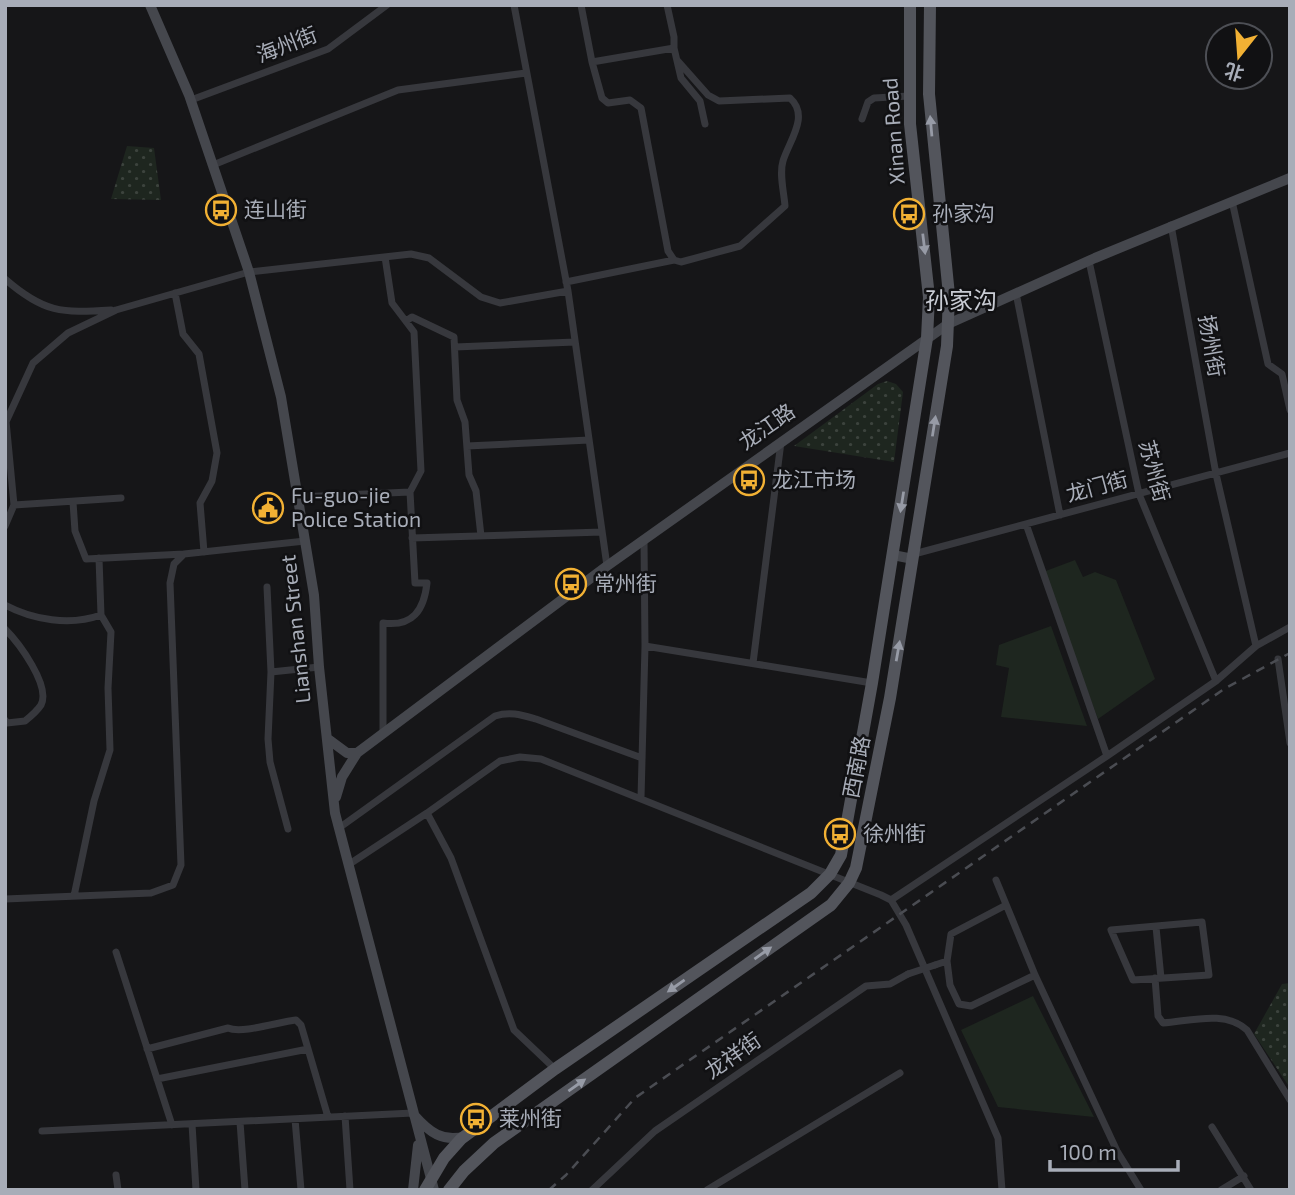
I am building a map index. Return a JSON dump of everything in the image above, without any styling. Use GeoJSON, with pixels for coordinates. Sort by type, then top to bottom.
{"type":"FeatureCollection","features":[{"type":"Feature","properties":{"kind":"main road","name":"Xinan Road"},"geometry":{"type":"LineString","coordinates":[[830,874],[842,855],[927,338],[929,297],[909,96],[910,5]]}},
{"type":"Feature","properties":{"kind":"main road","name":"Xinan Road"},"geometry":{"type":"LineString","coordinates":[[930,5],[930,104],[946,261],[948,324]]}},
{"type":"Feature","properties":{"kind":"main road","name":"西南路"},"geometry":{"type":"LineString","coordinates":[[449,1190],[464,1171],[494,1143],[831,905],[849,883],[856,868],[892,687],[947,346],[948,324]]}},
{"type":"Feature","properties":{"kind":"main road"},"geometry":{"type":"LineString","coordinates":[[425,1190],[433,1183],[453,1147],[466,1136],[555,1069],[811,893],[830,874]]}},
{"type":"Feature","properties":{"kind":"street","name":"Lianshan Street"},"geometry":{"type":"LineString","coordinates":[[150,5],[191,100],[249,272],[281,397],[314,595],[334,803],[412,1113],[433,1183]]}},
{"type":"Feature","properties":{"kind":"street","name":"海州街"},"geometry":{"type":"LineString","coordinates":[[191,100],[328,49],[387,5]]}},
{"type":"Feature","properties":{"kind":"street"},"geometry":{"type":"LineString","coordinates":[[514,5],[568,291],[607,566]]}},
{"type":"Feature","properties":{"kind":"street"},"geometry":{"type":"LineString","coordinates":[[581,5],[602,97],[608,103],[630,100],[641,108],[668,251],[674,260]]}},
{"type":"Feature","properties":{"kind":"street"},"geometry":{"type":"LineString","coordinates":[[667,5],[681,79],[700,101],[705,124]]}},
{"type":"Feature","properties":{"kind":"street"},"geometry":{"type":"LineString","coordinates":[[593,62],[674,48]]}},
{"type":"Feature","properties":{"kind":"street"},"geometry":{"type":"LineString","coordinates":[[566,282],[674,260],[681,262],[740,246],[785,206],[782,163],[798,124],[798,112],[794,102],[790,98],[719,101],[708,95],[677,60]]}},
{"type":"Feature","properties":{"kind":"street"},"geometry":{"type":"LineString","coordinates":[[213,165],[398,90],[526,73]]}},
{"type":"Feature","properties":{"kind":"street"},"geometry":{"type":"LineString","coordinates":[[862,119],[868,102],[874,98],[909,96]]}},
{"type":"Feature","properties":{"kind":"street","name":"龙江路"},"geometry":{"type":"LineString","coordinates":[[334,803],[342,777],[357,753],[607,566],[948,324],[1171,225],[1290,178]]}},
{"type":"Feature","properties":{"kind":"street"},"geometry":{"type":"LineString","coordinates":[[1232,201],[1268,364],[1286,373],[1290,410]]}},
{"type":"Feature","properties":{"kind":"street","name":"扬州街"},"geometry":{"type":"LineString","coordinates":[[1171,225],[1216,474],[1256,646]]}},
{"type":"Feature","properties":{"kind":"street"},"geometry":{"type":"LineString","coordinates":[[5,526],[14,505],[6,423],[33,363],[68,333],[116,310],[249,272],[411,254],[429,258],[481,297],[500,303],[568,291]]}},
{"type":"Feature","properties":{"kind":"street"},"geometry":{"type":"LineString","coordinates":[[383,734],[383,623],[404,623],[413,617],[425,597],[427,583],[415,583],[412,538],[410,492],[421,471],[414,332],[392,303],[385,257]]}},
{"type":"Feature","properties":{"kind":"street","name":"苏州街"},"geometry":{"type":"LineString","coordinates":[[1089,261],[1139,494],[1216,681]]}},
{"type":"Feature","properties":{"kind":"street"},"geometry":{"type":"LineString","coordinates":[[5,279],[26,297],[51,308],[74,312],[116,310]]}},
{"type":"Feature","properties":{"kind":"street"},"geometry":{"type":"LineString","coordinates":[[175,293],[183,334],[198,354],[216,453],[216,469],[200,503],[204,552]]}},
{"type":"Feature","properties":{"kind":"street"},"geometry":{"type":"LineString","coordinates":[[1016,293],[1060,515]]}},
{"type":"Feature","properties":{"kind":"street"},"geometry":{"type":"LineString","coordinates":[[406,321],[412,317],[454,337],[457,400],[465,422],[469,475],[477,491],[481,536]]}},
{"type":"Feature","properties":{"kind":"street"},"geometry":{"type":"LineString","coordinates":[[455,347],[575,342]]}},
{"type":"Feature","properties":{"kind":"street"},"geometry":{"type":"LineString","coordinates":[[467,446],[589,440]]}},
{"type":"Feature","properties":{"kind":"street"},"geometry":{"type":"LineString","coordinates":[[754,663],[781,441]]}},
{"type":"Feature","properties":{"kind":"street","name":"龙门街"},"geometry":{"type":"LineString","coordinates":[[913,556],[1290,453]]}},
{"type":"Feature","properties":{"kind":"street"},"geometry":{"type":"LineString","coordinates":[[298,497],[410,492]]}},
{"type":"Feature","properties":{"kind":"street"},"geometry":{"type":"LineString","coordinates":[[14,505],[121,498]]}},
{"type":"Feature","properties":{"kind":"street"},"geometry":{"type":"LineString","coordinates":[[73,502],[75,531],[86,559],[184,554],[305,541]]}},
{"type":"Feature","properties":{"kind":"street"},"geometry":{"type":"LineString","coordinates":[[1026,524],[1107,757]]}},
{"type":"Feature","properties":{"kind":"street"},"geometry":{"type":"LineString","coordinates":[[412,538],[602,532]]}},
{"type":"Feature","properties":{"kind":"street"},"geometry":{"type":"LineString","coordinates":[[641,798],[645,646],[643,540]]}},
{"type":"Feature","properties":{"kind":"street"},"geometry":{"type":"LineString","coordinates":[[5,900],[151,893],[173,885],[181,866],[170,583],[174,564],[184,554]]}},
{"type":"Feature","properties":{"kind":"street"},"geometry":{"type":"LineString","coordinates":[[893,555],[913,556]]}},
{"type":"Feature","properties":{"kind":"street"},"geometry":{"type":"LineString","coordinates":[[74,897],[94,801],[110,750],[108,688],[111,632],[101,615],[99,558]]}},
{"type":"Feature","properties":{"kind":"street"},"geometry":{"type":"LineString","coordinates":[[267,587],[271,672],[268,739],[270,762],[288,829]]}},
{"type":"Feature","properties":{"kind":"street"},"geometry":{"type":"LineString","coordinates":[[5,605],[58,621],[87,620],[101,615]]}},
{"type":"Feature","properties":{"kind":"street"},"geometry":{"type":"LineString","coordinates":[[891,900],[1107,757],[1216,681],[1256,646],[1290,627]]}},
{"type":"Feature","properties":{"kind":"street"},"geometry":{"type":"LineString","coordinates":[[5,629],[27,656],[44,692],[41,706],[25,721],[7,723],[5,720]]}},
{"type":"Feature","properties":{"kind":"street"},"geometry":{"type":"LineString","coordinates":[[645,646],[892,687]]}},
{"type":"Feature","properties":{"kind":"street"},"geometry":{"type":"LineString","coordinates":[[1278,659],[1290,743]]}},
{"type":"Feature","properties":{"kind":"street"},"geometry":{"type":"LineString","coordinates":[[271,672],[319,667]]}},
{"type":"Feature","properties":{"kind":"street"},"geometry":{"type":"LineString","coordinates":[[339,828],[495,716],[503,713],[527,716],[642,758]]}},
{"type":"Feature","properties":{"kind":"street"},"geometry":{"type":"LineString","coordinates":[[328,739],[347,753],[357,753]]}},
{"type":"Feature","properties":{"kind":"street"},"geometry":{"type":"LineString","coordinates":[[348,865],[500,761],[520,757],[541,759],[891,900],[906,925],[998,1138],[1002,1190]]}},
{"type":"Feature","properties":{"kind":"street"},"geometry":{"type":"LineString","coordinates":[[427,813],[451,858],[514,1030],[555,1069]]}},
{"type":"Feature","properties":{"kind":"street"},"geometry":{"type":"LineString","coordinates":[[996,880],[1035,975],[1117,1151],[1141,1190]]}},
{"type":"Feature","properties":{"kind":"street"},"geometry":{"type":"LineString","coordinates":[[1006,905],[951,934],[947,961],[950,985],[959,1003],[971,1006],[1035,975]]}},
{"type":"Feature","properties":{"kind":"street"},"geometry":{"type":"LineString","coordinates":[[1202,922],[1209,975],[1158,978],[1133,980],[1111,930],[1202,922]]}},
{"type":"Feature","properties":{"kind":"street"},"geometry":{"type":"LineString","coordinates":[[1156,927],[1158,1016],[1163,1023],[1222,1018],[1238,1022],[1247,1030],[1290,1100]]}},
{"type":"Feature","properties":{"kind":"street"},"geometry":{"type":"LineString","coordinates":[[116,951],[172,1125]]}},
{"type":"Feature","properties":{"kind":"street","name":"龙祥街"},"geometry":{"type":"LineString","coordinates":[[592,1190],[655,1130],[866,986],[890,984],[908,974],[947,961]]}},
{"type":"Feature","properties":{"kind":"street"},"geometry":{"type":"LineString","coordinates":[[147,1049],[228,1028],[237,1032],[275,1022],[296,1020],[302,1025],[328,1117]]}},
{"type":"Feature","properties":{"kind":"street"},"geometry":{"type":"LineString","coordinates":[[157,1079],[308,1049]]}},
{"type":"Feature","properties":{"kind":"street"},"geometry":{"type":"LineString","coordinates":[[707,1190],[900,1073]]}},
{"type":"Feature","properties":{"kind":"street"},"geometry":{"type":"LineString","coordinates":[[42,1132],[412,1113],[438,1136],[455,1139],[466,1136]]}},
{"type":"Feature","properties":{"kind":"street"},"geometry":{"type":"LineString","coordinates":[[345,1116],[350,1190]]}},
{"type":"Feature","properties":{"kind":"street"},"geometry":{"type":"LineString","coordinates":[[295,1119],[301,1190]]}},
{"type":"Feature","properties":{"kind":"street"},"geometry":{"type":"LineString","coordinates":[[240,1122],[245,1190]]}},
{"type":"Feature","properties":{"kind":"street"},"geometry":{"type":"LineString","coordinates":[[192,1124],[196,1190]]}},
{"type":"Feature","properties":{"kind":"street"},"geometry":{"type":"LineString","coordinates":[[1212,1126],[1251,1190]]}},
{"type":"Feature","properties":{"kind":"street"},"geometry":{"type":"LineString","coordinates":[[413,1190],[419,1135]]}},
{"type":"Feature","properties":{"kind":"street"},"geometry":{"type":"LineString","coordinates":[[116,1175],[118,1190]]}},
{"type":"Feature","properties":{"kind":"street"},"geometry":{"type":"LineString","coordinates":[[1221,1190],[1244,1176]]}},
{"type":"Feature","properties":{"kind":"shaded area"},"geometry":{"type":"Polygon","coordinates":[[[127,146],[154,148],[161,200],[111,199],[127,146]]]}},
{"type":"Feature","properties":{"kind":"shaded area"},"geometry":{"type":"Polygon","coordinates":[[[887,381],[896,384],[903,392],[894,462],[794,446],[878,384],[887,381]]]}},
{"type":"Feature","properties":{"kind":"shaded area"},"geometry":{"type":"Polygon","coordinates":[[[1075,560],[1083,577],[1095,572],[1116,580],[1155,679],[1098,719],[1043,572],[1075,560]]]}},
{"type":"Feature","properties":{"kind":"shaded area"},"geometry":{"type":"Polygon","coordinates":[[[1051,626],[1087,726],[1001,717],[1009,668],[996,665],[999,645],[1051,626]]]}},
{"type":"Feature","properties":{"kind":"shaded area"},"geometry":{"type":"Polygon","coordinates":[[[1290,983],[1290,1088],[1254,1034],[1282,984],[1290,983]]]}},
{"type":"Feature","properties":{"kind":"shaded area"},"geometry":{"type":"Polygon","coordinates":[[[1033,996],[1094,1117],[998,1107],[961,1030],[1033,996]]]}},
{"type":"Feature","properties":{"kind":"railway"},"geometry":{"type":"LineString","coordinates":[[549,1190],[566,1175],[635,1098],[1224,689],[1290,653]]}},
{"type":"Feature","properties":{"kind":"place","name":"连山街"},"geometry":{"type":"Point","coordinates":[221,210]}},
{"type":"Feature","properties":{"kind":"place","name":"孙家沟"},"geometry":{"type":"Point","coordinates":[909,214]}},
{"type":"Feature","properties":{"kind":"place","name":"龙江市场"},"geometry":{"type":"Point","coordinates":[749,480]}},
{"type":"Feature","properties":{"kind":"place","name":"Fu-guo-jie Police Station"},"geometry":{"type":"Point","coordinates":[268,508]}},
{"type":"Feature","properties":{"kind":"place","name":"常州街"},"geometry":{"type":"Point","coordinates":[571,584]}},
{"type":"Feature","properties":{"kind":"place","name":"徐州街"},"geometry":{"type":"Point","coordinates":[840,834]}},
{"type":"Feature","properties":{"kind":"place","name":"莱州街"},"geometry":{"type":"Point","coordinates":[476,1119]}},
{"type":"Feature","properties":{"kind":"district","name":"孙家沟"},"geometry":{"type":"Point","coordinates":[961,301]}}]}
